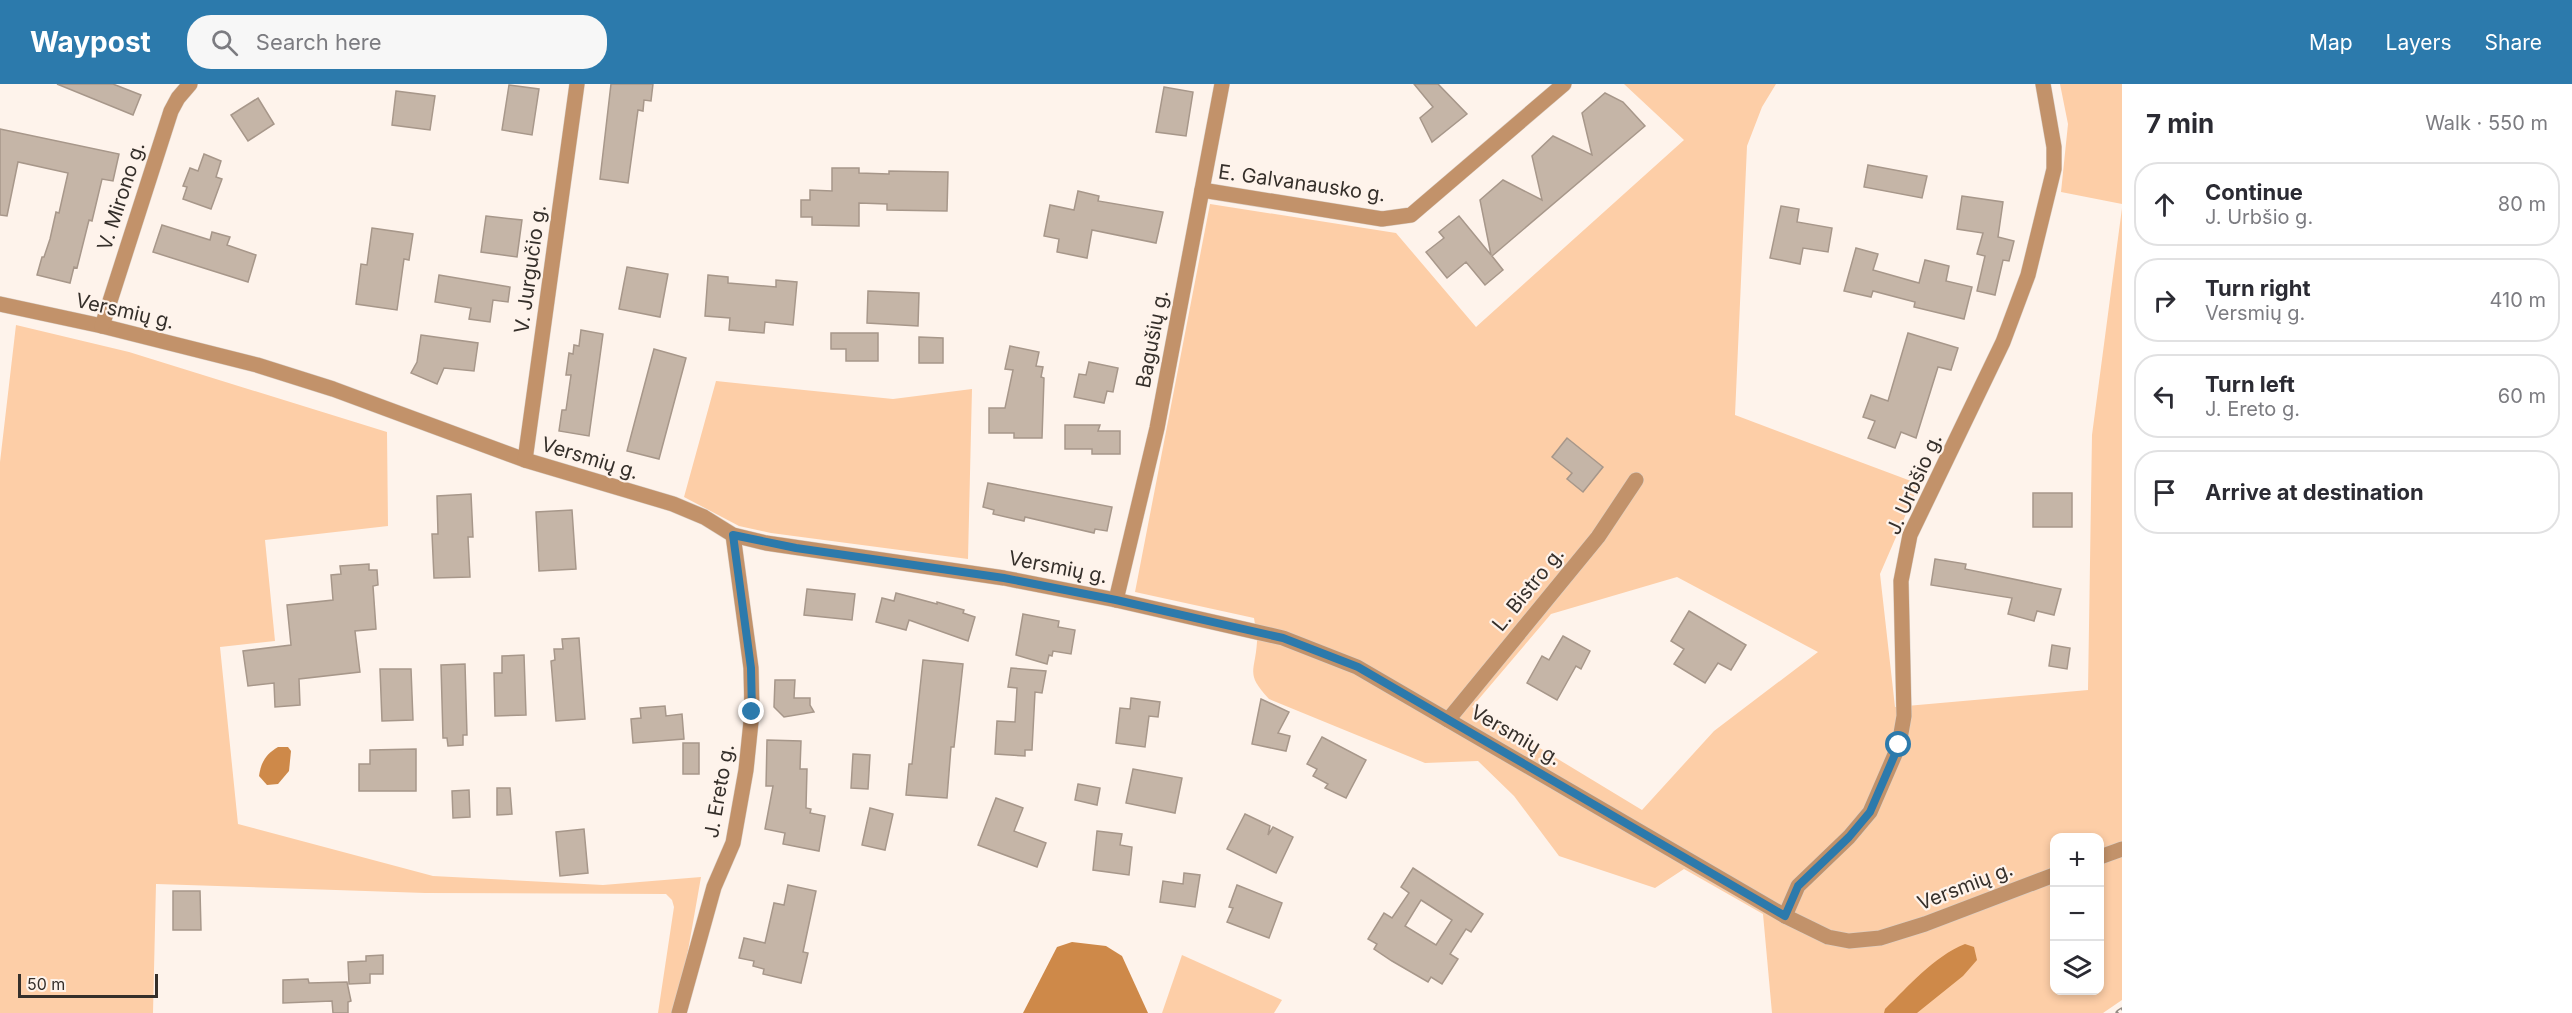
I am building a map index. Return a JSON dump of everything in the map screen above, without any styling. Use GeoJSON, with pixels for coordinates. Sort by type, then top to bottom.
{"type":"FeatureCollection","features":[{"type":"Feature","properties":{"kind":"street","name":"V. Mirono g."},"geometry":{"type":"LineString","coordinates":[[102,326],[171,111],[190,84]]}},
{"type":"Feature","properties":{"kind":"street","name":"V. Jurgučio g."},"geometry":{"type":"LineString","coordinates":[[525,460],[577,84]]}},
{"type":"Feature","properties":{"kind":"street","name":"Bagušių g."},"geometry":{"type":"LineString","coordinates":[[1116,600],[1157,428],[1222,84]]}},
{"type":"Feature","properties":{"kind":"street","name":"E. Galvanausko g."},"geometry":{"type":"LineString","coordinates":[[1202,190],[1382,219],[1411,215],[1564,84]]}},
{"type":"Feature","properties":{"kind":"street","name":"J. Urbšio g."},"geometry":{"type":"LineString","coordinates":[[1785,916],[1798,886],[1849,837],[1870,812],[1899,745],[1904,716],[1901,581],[1910,535],[2003,342],[2028,275],[2054,169],[2054,147],[2043,84]]}},
{"type":"Feature","properties":{"kind":"street","name":"Versmių g."},"geometry":{"type":"LineString","coordinates":[[0,304],[102,326],[257,365],[311,382],[525,460],[673,504],[704,517],[733,535],[796,548],[1004,578],[1116,600],[1283,638],[1358,667],[1785,916],[1828,937],[1849,941],[1880,938],[1924,924],[2050,876]]}},
{"type":"Feature","properties":{"kind":"street","name":"L. Bistro g."},"geometry":{"type":"LineString","coordinates":[[1448,720],[1598,537],[1636,480]]}},
{"type":"Feature","properties":{"kind":"street","name":"J. Ereto g."},"geometry":{"type":"LineString","coordinates":[[679,1013],[714,887],[733,843],[746,770],[752,712],[751,668],[733,535]]}},
{"type":"Feature","properties":{"kind":"street"},"geometry":{"type":"LineString","coordinates":[[2104,856],[2122,849]]}},
{"type":"Feature","properties":{"kind":"shaded area"},"geometry":{"type":"Polygon","coordinates":[[[1624,84],[1776,84],[1762,107],[1747,146],[1735,415],[1919,484],[1880,574],[1895,707],[2088,690],[2092,435],[2122,208],[2122,1000],[2103,1013],[1772,1013],[1763,914],[1684,869],[1655,888],[1559,856],[1514,796],[1478,761],[1425,763],[1269,699],[1254,678],[1257,639],[1254,618],[1135,592],[1210,204],[1396,233],[1476,327],[1684,140],[1624,84]],[[1677,577],[1551,614],[1472,707],[1642,810],[1714,731],[1818,652],[1677,577]]]}},
{"type":"Feature","properties":{"kind":"shaded area"},"geometry":{"type":"Polygon","coordinates":[[[2060,84],[2122,84],[2122,204],[2061,192],[2068,124],[2060,84]]]}},
{"type":"Feature","properties":{"kind":"shaded area"},"geometry":{"type":"Polygon","coordinates":[[[16,325],[129,352],[387,432],[388,526],[265,540],[275,641],[220,647],[238,824],[433,876],[603,885],[701,877],[677,1013],[658,1013],[674,907],[672,900],[666,894],[425,893],[156,884],[153,1013],[0,1013],[0,462],[16,325]]]}},
{"type":"Feature","properties":{"kind":"shaded area"},"geometry":{"type":"Polygon","coordinates":[[[716,381],[893,399],[972,389],[968,559],[771,533],[739,526],[684,497],[716,381]]]}},
{"type":"Feature","properties":{"kind":"shaded area"},"geometry":{"type":"Polygon","coordinates":[[[278,747],[288,747],[291,751],[289,771],[278,784],[267,785],[259,776],[261,767],[267,756],[278,747]]]}},
{"type":"Feature","properties":{"kind":"shaded area"},"geometry":{"type":"Polygon","coordinates":[[[1072,942],[1106,946],[1122,956],[1148,1013],[1023,1013],[1057,947],[1072,942]]]}},
{"type":"Feature","properties":{"kind":"shaded area"},"geometry":{"type":"Polygon","coordinates":[[[1965,944],[1974,947],[1977,960],[1963,976],[1917,1013],[1884,1013],[1885,1009],[1932,964],[1965,944]]]}},
{"type":"Feature","properties":{"kind":"shaded area"},"geometry":{"type":"Polygon","coordinates":[[[1182,955],[1282,1000],[1274,1013],[1162,1013],[1182,955]]]}},
{"type":"Feature","properties":{"kind":"building"},"geometry":{"type":"Polygon","coordinates":[[[57,84],[113,84],[141,95],[133,115],[57,84]]]}},
{"type":"Feature","properties":{"kind":"building"},"geometry":{"type":"Polygon","coordinates":[[[611,84],[653,84],[651,101],[644,100],[643,111],[638,110],[628,183],[600,179],[611,84]]]}},
{"type":"Feature","properties":{"kind":"building"},"geometry":{"type":"Polygon","coordinates":[[[1414,84],[1438,84],[1467,114],[1432,142],[1420,118],[1433,107],[1414,84]]]}},
{"type":"Feature","properties":{"kind":"building"},"geometry":{"type":"Polygon","coordinates":[[[509,85],[539,89],[532,135],[502,130],[509,85]]]}},
{"type":"Feature","properties":{"kind":"building"},"geometry":{"type":"Polygon","coordinates":[[[1164,87],[1193,92],[1186,136],[1156,132],[1164,87]]]}},
{"type":"Feature","properties":{"kind":"building"},"geometry":{"type":"Polygon","coordinates":[[[396,91],[435,96],[430,130],[392,125],[396,91]]]}},
{"type":"Feature","properties":{"kind":"building"},"geometry":{"type":"Polygon","coordinates":[[[1605,93],[1623,102],[1645,126],[1492,256],[1503,270],[1485,285],[1466,262],[1447,278],[1426,252],[1444,238],[1439,232],[1459,216],[1491,255],[1480,200],[1503,180],[1542,200],[1532,156],[1553,136],[1592,155],[1582,113],[1605,93]]]}},
{"type":"Feature","properties":{"kind":"building"},"geometry":{"type":"Polygon","coordinates":[[[258,98],[274,124],[248,141],[231,115],[258,98]]]}},
{"type":"Feature","properties":{"kind":"building"},"geometry":{"type":"Polygon","coordinates":[[[0,129],[119,154],[113,181],[102,179],[92,221],[89,220],[77,268],[74,267],[70,283],[37,275],[50,239],[56,212],[59,213],[68,173],[18,162],[7,216],[0,215],[0,129]]]}},
{"type":"Feature","properties":{"kind":"building"},"geometry":{"type":"Polygon","coordinates":[[[204,154],[221,161],[216,177],[222,179],[211,209],[183,199],[187,187],[183,186],[190,168],[198,171],[204,154]]]}},
{"type":"Feature","properties":{"kind":"building"},"geometry":{"type":"Polygon","coordinates":[[[1868,165],[1927,176],[1922,198],[1864,187],[1868,165]]]}},
{"type":"Feature","properties":{"kind":"building"},"geometry":{"type":"Polygon","coordinates":[[[832,168],[859,168],[859,173],[948,172],[947,211],[887,210],[887,204],[859,203],[859,226],[812,225],[812,217],[801,217],[801,200],[810,200],[810,190],[832,191],[832,168]]]}},
{"type":"Feature","properties":{"kind":"building"},"geometry":{"type":"Polygon","coordinates":[[[1078,191],[1099,196],[1098,201],[1163,212],[1156,243],[1092,230],[1087,258],[1057,252],[1059,239],[1044,236],[1050,205],[1074,210],[1078,191]]]}},
{"type":"Feature","properties":{"kind":"building"},"geometry":{"type":"Polygon","coordinates":[[[1962,196],[2003,202],[1998,237],[2014,241],[2009,261],[2003,260],[1995,295],[1977,291],[1985,256],[1977,254],[1983,233],[1957,229],[1962,196]]]}},
{"type":"Feature","properties":{"kind":"building"},"geometry":{"type":"Polygon","coordinates":[[[1781,206],[1799,209],[1797,222],[1832,228],[1828,252],[1803,248],[1800,264],[1770,258],[1781,206]]]}},
{"type":"Feature","properties":{"kind":"building"},"geometry":{"type":"Polygon","coordinates":[[[486,216],[522,220],[517,257],[481,252],[486,216]]]}},
{"type":"Feature","properties":{"kind":"building"},"geometry":{"type":"Polygon","coordinates":[[[162,225],[210,240],[212,232],[230,237],[227,245],[256,255],[248,282],[153,252],[162,225]]]}},
{"type":"Feature","properties":{"kind":"building"},"geometry":{"type":"Polygon","coordinates":[[[372,228],[413,234],[409,260],[404,259],[397,310],[356,304],[361,264],[367,265],[372,228]]]}},
{"type":"Feature","properties":{"kind":"building"},"geometry":{"type":"Polygon","coordinates":[[[1856,248],[1878,254],[1873,270],[1919,283],[1925,260],[1949,266],[1946,281],[1972,287],[1964,319],[1914,307],[1915,302],[1873,291],[1871,297],[1844,291],[1856,248]]]}},
{"type":"Feature","properties":{"kind":"building"},"geometry":{"type":"Polygon","coordinates":[[[627,267],[668,274],[660,317],[619,309],[627,267]]]}},
{"type":"Feature","properties":{"kind":"building"},"geometry":{"type":"Polygon","coordinates":[[[439,275],[510,287],[508,302],[493,300],[490,322],[469,319],[471,308],[435,302],[439,275]]]}},
{"type":"Feature","properties":{"kind":"building"},"geometry":{"type":"Polygon","coordinates":[[[708,275],[728,277],[728,283],[776,287],[776,280],[797,282],[793,325],[765,322],[764,333],[729,330],[730,318],[705,316],[708,275]]]}},
{"type":"Feature","properties":{"kind":"building"},"geometry":{"type":"Polygon","coordinates":[[[868,291],[919,293],[918,326],[867,323],[868,291]]]}},
{"type":"Feature","properties":{"kind":"building"},"geometry":{"type":"Polygon","coordinates":[[[581,330],[603,334],[589,436],[559,431],[562,410],[566,410],[571,375],[566,375],[569,353],[573,354],[574,345],[579,346],[581,330]]]}},
{"type":"Feature","properties":{"kind":"building"},"geometry":{"type":"Polygon","coordinates":[[[831,333],[878,333],[878,361],[846,361],[846,349],[831,349],[831,333]]]}},
{"type":"Feature","properties":{"kind":"building"},"geometry":{"type":"Polygon","coordinates":[[[1908,333],[1958,348],[1951,370],[1938,367],[1916,438],[1901,432],[1895,448],[1868,438],[1875,421],[1863,417],[1871,395],[1888,401],[1908,333]]]}},
{"type":"Feature","properties":{"kind":"building"},"geometry":{"type":"Polygon","coordinates":[[[421,335],[478,343],[474,371],[444,368],[437,384],[411,373],[417,362],[421,335]]]}},
{"type":"Feature","properties":{"kind":"building"},"geometry":{"type":"Polygon","coordinates":[[[919,337],[943,338],[943,363],[919,363],[919,337]]]}},
{"type":"Feature","properties":{"kind":"building"},"geometry":{"type":"Polygon","coordinates":[[[1010,346],[1039,352],[1036,366],[1043,367],[1041,377],[1044,378],[1042,438],[1014,438],[1014,433],[989,433],[989,408],[1005,408],[1013,370],[1005,369],[1010,346]]]}},
{"type":"Feature","properties":{"kind":"building"},"geometry":{"type":"Polygon","coordinates":[[[654,349],[686,358],[659,459],[627,451],[654,349]]]}},
{"type":"Feature","properties":{"kind":"building"},"geometry":{"type":"Polygon","coordinates":[[[1089,362],[1118,368],[1113,392],[1107,391],[1104,403],[1074,397],[1079,374],[1086,375],[1089,362]]]}},
{"type":"Feature","properties":{"kind":"building"},"geometry":{"type":"Polygon","coordinates":[[[1065,425],[1100,425],[1098,431],[1120,431],[1120,454],[1092,454],[1092,449],[1065,449],[1065,425]]]}},
{"type":"Feature","properties":{"kind":"building"},"geometry":{"type":"Polygon","coordinates":[[[1567,438],[1603,467],[1583,492],[1567,479],[1572,473],[1552,457],[1567,438]]]}},
{"type":"Feature","properties":{"kind":"building"},"geometry":{"type":"Polygon","coordinates":[[[988,483],[1112,507],[1107,531],[1095,529],[1094,533],[1025,517],[1024,521],[993,514],[994,510],[983,507],[988,483]]]}},
{"type":"Feature","properties":{"kind":"building"},"geometry":{"type":"Polygon","coordinates":[[[2033,493],[2072,493],[2072,527],[2033,527],[2033,493]]]}},
{"type":"Feature","properties":{"kind":"building"},"geometry":{"type":"Polygon","coordinates":[[[471,494],[473,537],[468,537],[470,577],[434,578],[432,534],[438,534],[437,496],[471,494]]]}},
{"type":"Feature","properties":{"kind":"building"},"geometry":{"type":"Polygon","coordinates":[[[572,510],[576,569],[539,571],[536,512],[572,510]]]}},
{"type":"Feature","properties":{"kind":"building"},"geometry":{"type":"Polygon","coordinates":[[[1935,559],[1966,564],[1965,569],[2061,589],[2054,615],[2037,611],[2034,621],[2008,614],[2012,598],[1931,585],[1935,559]]]}},
{"type":"Feature","properties":{"kind":"building"},"geometry":{"type":"Polygon","coordinates":[[[369,564],[369,570],[377,570],[378,585],[373,586],[376,629],[355,631],[360,672],[299,679],[300,705],[275,707],[274,683],[248,686],[243,651],[291,645],[287,605],[333,600],[331,575],[341,574],[340,566],[369,564]]]}},
{"type":"Feature","properties":{"kind":"building"},"geometry":{"type":"Polygon","coordinates":[[[807,589],[855,594],[852,620],[804,615],[807,589]]]}},
{"type":"Feature","properties":{"kind":"building"},"geometry":{"type":"Polygon","coordinates":[[[896,593],[964,610],[963,613],[975,617],[968,641],[909,620],[906,630],[876,622],[882,598],[894,601],[896,593]]]}},
{"type":"Feature","properties":{"kind":"building"},"geometry":{"type":"Polygon","coordinates":[[[1689,611],[1746,645],[1731,670],[1718,663],[1705,683],[1674,664],[1684,649],[1671,641],[1689,611]]]}},
{"type":"Feature","properties":{"kind":"building"},"geometry":{"type":"Polygon","coordinates":[[[1023,614],[1059,621],[1058,627],[1075,630],[1071,654],[1053,651],[1052,656],[1049,655],[1047,664],[1016,655],[1023,614]]]}},
{"type":"Feature","properties":{"kind":"building"},"geometry":{"type":"Polygon","coordinates":[[[1563,636],[1590,651],[1581,669],[1576,666],[1557,700],[1527,683],[1542,656],[1549,660],[1563,636]]]}},
{"type":"Feature","properties":{"kind":"building"},"geometry":{"type":"Polygon","coordinates":[[[579,638],[585,719],[556,721],[551,661],[555,660],[554,649],[563,649],[562,639],[579,638]]]}},
{"type":"Feature","properties":{"kind":"building"},"geometry":{"type":"Polygon","coordinates":[[[2052,645],[2070,648],[2067,669],[2049,666],[2052,645]]]}},
{"type":"Feature","properties":{"kind":"building"},"geometry":{"type":"Polygon","coordinates":[[[524,655],[526,715],[495,716],[494,673],[502,673],[502,656],[524,655]]]}},
{"type":"Feature","properties":{"kind":"building"},"geometry":{"type":"Polygon","coordinates":[[[923,660],[963,664],[954,747],[951,747],[947,798],[906,795],[909,764],[912,764],[923,660]]]}},
{"type":"Feature","properties":{"kind":"building"},"geometry":{"type":"Polygon","coordinates":[[[465,664],[467,735],[463,735],[463,745],[448,746],[447,738],[443,738],[441,665],[465,664]]]}},
{"type":"Feature","properties":{"kind":"building"},"geometry":{"type":"Polygon","coordinates":[[[1011,668],[1046,671],[1042,693],[1035,692],[1032,750],[1025,750],[1025,756],[995,754],[997,721],[1015,722],[1017,688],[1008,687],[1011,668]]]}},
{"type":"Feature","properties":{"kind":"building"},"geometry":{"type":"Polygon","coordinates":[[[380,669],[411,669],[413,720],[382,721],[380,669]]]}},
{"type":"Feature","properties":{"kind":"building"},"geometry":{"type":"Polygon","coordinates":[[[775,680],[795,680],[794,698],[810,698],[810,705],[814,712],[784,717],[774,707],[775,680]]]}},
{"type":"Feature","properties":{"kind":"building"},"geometry":{"type":"Polygon","coordinates":[[[1131,698],[1160,702],[1158,717],[1149,716],[1145,747],[1116,743],[1120,708],[1130,709],[1131,698]]]}},
{"type":"Feature","properties":{"kind":"building"},"geometry":{"type":"Polygon","coordinates":[[[1261,699],[1289,712],[1278,733],[1290,736],[1286,751],[1252,744],[1261,699]]]}},
{"type":"Feature","properties":{"kind":"building"},"geometry":{"type":"Polygon","coordinates":[[[665,706],[666,716],[682,714],[684,739],[633,743],[631,719],[641,718],[640,708],[665,706]]]}},
{"type":"Feature","properties":{"kind":"building"},"geometry":{"type":"Polygon","coordinates":[[[1322,737],[1366,760],[1346,798],[1325,788],[1328,784],[1313,776],[1317,769],[1307,764],[1322,737]]]}},
{"type":"Feature","properties":{"kind":"building"},"geometry":{"type":"Polygon","coordinates":[[[767,740],[801,741],[800,769],[807,769],[806,808],[811,809],[810,813],[825,816],[819,851],[783,844],[785,833],[765,829],[773,786],[766,786],[767,740]]]}},
{"type":"Feature","properties":{"kind":"building"},"geometry":{"type":"Polygon","coordinates":[[[683,743],[699,743],[699,774],[683,774],[683,743]]]}},
{"type":"Feature","properties":{"kind":"building"},"geometry":{"type":"Polygon","coordinates":[[[416,749],[416,791],[359,791],[359,764],[370,764],[370,750],[416,749]]]}},
{"type":"Feature","properties":{"kind":"building"},"geometry":{"type":"Polygon","coordinates":[[[853,754],[870,755],[868,789],[851,788],[853,754]]]}},
{"type":"Feature","properties":{"kind":"building"},"geometry":{"type":"Polygon","coordinates":[[[1133,769],[1182,778],[1175,813],[1126,803],[1133,769]]]}},
{"type":"Feature","properties":{"kind":"building"},"geometry":{"type":"Polygon","coordinates":[[[1078,784],[1100,788],[1097,805],[1075,800],[1078,784]]]}},
{"type":"Feature","properties":{"kind":"building"},"geometry":{"type":"Polygon","coordinates":[[[497,788],[510,788],[512,814],[497,815],[497,788]]]}},
{"type":"Feature","properties":{"kind":"building"},"geometry":{"type":"Polygon","coordinates":[[[469,790],[470,817],[453,818],[452,791],[469,790]]]}},
{"type":"Feature","properties":{"kind":"building"},"geometry":{"type":"Polygon","coordinates":[[[996,798],[1023,808],[1014,831],[1046,843],[1037,867],[978,845],[996,798]]]}},
{"type":"Feature","properties":{"kind":"building"},"geometry":{"type":"Polygon","coordinates":[[[870,808],[893,814],[885,850],[862,845],[870,808]]]}},
{"type":"Feature","properties":{"kind":"building"},"geometry":{"type":"Polygon","coordinates":[[[1245,814],[1270,826],[1268,835],[1273,827],[1293,837],[1276,873],[1227,849],[1245,814]]]}},
{"type":"Feature","properties":{"kind":"building"},"geometry":{"type":"Polygon","coordinates":[[[584,829],[588,873],[560,876],[556,832],[584,829]]]}},
{"type":"Feature","properties":{"kind":"building"},"geometry":{"type":"Polygon","coordinates":[[[1097,831],[1122,834],[1120,845],[1132,847],[1129,875],[1093,870],[1097,831]]]}},
{"type":"Feature","properties":{"kind":"building"},"geometry":{"type":"Polygon","coordinates":[[[1413,868],[1483,914],[1471,932],[1466,929],[1450,954],[1458,959],[1442,984],[1431,977],[1428,982],[1392,961],[1374,949],[1377,944],[1368,939],[1384,913],[1392,918],[1409,893],[1401,887],[1413,868]],[[1421,900],[1405,926],[1436,945],[1452,920],[1421,900]]]}},
{"type":"Feature","properties":{"kind":"building"},"geometry":{"type":"Polygon","coordinates":[[[1184,873],[1200,875],[1195,907],[1160,902],[1163,881],[1183,884],[1184,873]]]}},
{"type":"Feature","properties":{"kind":"building"},"geometry":{"type":"Polygon","coordinates":[[[788,885],[816,891],[803,952],[808,953],[801,983],[763,974],[764,969],[753,966],[754,961],[739,958],[744,938],[765,943],[774,903],[784,905],[788,885]]]}},
{"type":"Feature","properties":{"kind":"building"},"geometry":{"type":"Polygon","coordinates":[[[1237,885],[1282,903],[1269,938],[1227,922],[1233,908],[1229,907],[1237,885]]]}},
{"type":"Feature","properties":{"kind":"building"},"geometry":{"type":"Polygon","coordinates":[[[173,891],[200,891],[201,930],[173,930],[173,891]]]}},
{"type":"Feature","properties":{"kind":"building"},"geometry":{"type":"Polygon","coordinates":[[[383,955],[383,974],[370,974],[370,983],[349,984],[348,962],[366,961],[366,956],[383,955]]]}},
{"type":"Feature","properties":{"kind":"building"},"geometry":{"type":"Polygon","coordinates":[[[308,979],[309,983],[347,982],[351,1001],[348,1002],[348,1013],[333,1013],[332,1001],[283,1003],[283,980],[308,979]]]}},
{"type":"Feature","properties":{"kind":"route"},"geometry":{"type":"LineString","coordinates":[[752,712],[751,668],[733,535],[796,548],[1004,578],[1116,600],[1283,638],[1358,667],[1785,916],[1798,886],[1849,837],[1870,812],[1899,745]]}}]}
